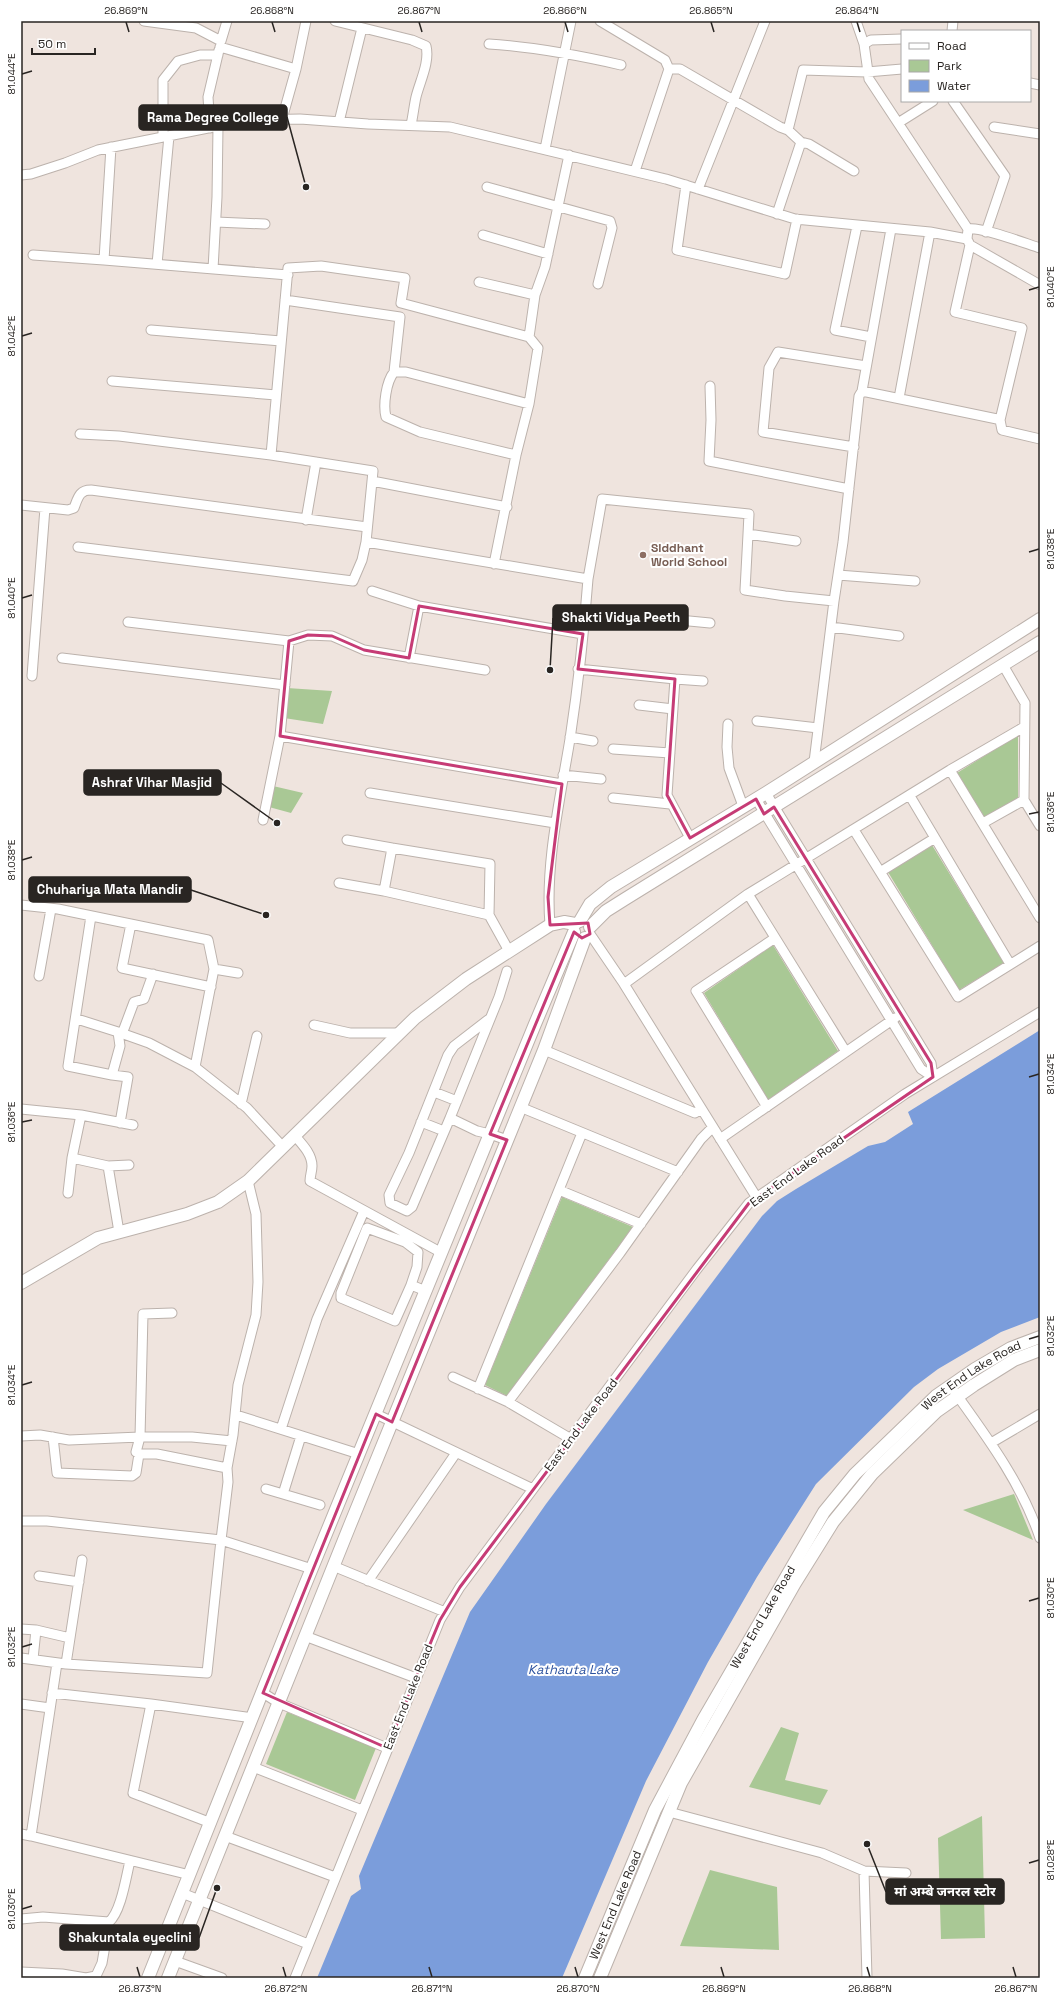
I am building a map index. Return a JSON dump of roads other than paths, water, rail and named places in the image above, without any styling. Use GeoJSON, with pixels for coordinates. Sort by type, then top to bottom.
{"type":"FeatureCollection","features":[{"type":"Feature","properties":{"kind":"street"},"geometry":{"type":"LineString","coordinates":[[144,21],[196,25],[220,48],[296,69]]}},
{"type":"Feature","properties":{"kind":"street"},"geometry":{"type":"LineString","coordinates":[[213,269],[216,222],[214,127],[208,97],[227,21]]}},
{"type":"Feature","properties":{"kind":"street"},"geometry":{"type":"LineString","coordinates":[[282,120],[296,69],[306,21]]}},
{"type":"Feature","properties":{"kind":"street"},"geometry":{"type":"LineString","coordinates":[[336,21],[412,40],[426,46],[427,52],[424,68],[416,96],[411,125]]}},
{"type":"Feature","properties":{"kind":"street"},"geometry":{"type":"LineString","coordinates":[[545,149],[571,21]]}},
{"type":"Feature","properties":{"kind":"street"},"geometry":{"type":"LineString","coordinates":[[600,21],[665,60],[670,69],[634,171]]}},
{"type":"Feature","properties":{"kind":"street"},"geometry":{"type":"LineString","coordinates":[[698,189],[765,21]]}},
{"type":"Feature","properties":{"kind":"street"},"geometry":{"type":"LineString","coordinates":[[856,21],[864,44],[869,79],[968,229],[968,242],[955,312],[1022,328],[1000,420],[1002,430],[1040,439]]}},
{"type":"Feature","properties":{"kind":"street"},"geometry":{"type":"LineString","coordinates":[[338,122],[362,28]]}},
{"type":"Feature","properties":{"kind":"street"},"geometry":{"type":"LineString","coordinates":[[864,44],[871,40],[901,39]]}},
{"type":"Feature","properties":{"kind":"street"},"geometry":{"type":"LineString","coordinates":[[490,44],[524,46],[565,52],[621,66]]}},
{"type":"Feature","properties":{"kind":"street"},"geometry":{"type":"LineString","coordinates":[[157,264],[166,137],[163,80],[178,61],[220,48]]}},
{"type":"Feature","properties":{"kind":"street"},"geometry":{"type":"LineString","coordinates":[[670,69],[680,68],[734,101],[788,130],[801,142],[809,144],[854,171]]}},
{"type":"Feature","properties":{"kind":"street"},"geometry":{"type":"LineString","coordinates":[[788,130],[804,70],[867,72],[901,69]]}},
{"type":"Feature","properties":{"kind":"street"},"geometry":{"type":"LineString","coordinates":[[898,123],[931,102]]}},
{"type":"Feature","properties":{"kind":"street"},"geometry":{"type":"LineString","coordinates":[[954,102],[1005,176],[986,232]]}},
{"type":"Feature","properties":{"kind":"street"},"geometry":{"type":"LineString","coordinates":[[21,175],[31,174],[98,150],[248,120],[411,125],[462,129],[634,171],[686,185],[797,219],[930,232],[968,242],[1040,285]]}},
{"type":"Feature","properties":{"kind":"street"},"geometry":{"type":"LineString","coordinates":[[994,127],[1040,134]]}},
{"type":"Feature","properties":{"kind":"street"},"geometry":{"type":"LineString","coordinates":[[777,214],[801,142]]}},
{"type":"Feature","properties":{"kind":"street"},"geometry":{"type":"LineString","coordinates":[[104,260],[111,147]]}},
{"type":"Feature","properties":{"kind":"street"},"geometry":{"type":"LineString","coordinates":[[529,337],[535,295],[548,254],[569,156]]}},
{"type":"Feature","properties":{"kind":"street"},"geometry":{"type":"LineString","coordinates":[[686,185],[677,250],[785,274],[797,219]]}},
{"type":"Feature","properties":{"kind":"street"},"geometry":{"type":"LineString","coordinates":[[488,187],[558,208],[610,221],[612,228],[598,284]]}},
{"type":"Feature","properties":{"kind":"street"},"geometry":{"type":"LineString","coordinates":[[216,222],[265,224]]}},
{"type":"Feature","properties":{"kind":"street"},"geometry":{"type":"LineString","coordinates":[[857,226],[835,330],[871,337]]}},
{"type":"Feature","properties":{"kind":"street"},"geometry":{"type":"LineString","coordinates":[[968,229],[972,228],[1040,248]]}},
{"type":"Feature","properties":{"kind":"street"},"geometry":{"type":"LineString","coordinates":[[814,762],[830,627],[849,490],[859,396],[862,391],[891,229]]}},
{"type":"Feature","properties":{"kind":"street"},"geometry":{"type":"LineString","coordinates":[[899,398],[930,232]]}},
{"type":"Feature","properties":{"kind":"street"},"geometry":{"type":"LineString","coordinates":[[483,235],[548,254]]}},
{"type":"Feature","properties":{"kind":"street"},"geometry":{"type":"LineString","coordinates":[[33,255],[288,275]]}},
{"type":"Feature","properties":{"kind":"street"},"geometry":{"type":"LineString","coordinates":[[271,455],[288,268],[321,266],[405,278],[394,372],[389,378],[384,409],[386,417],[420,432],[516,455]]}},
{"type":"Feature","properties":{"kind":"street"},"geometry":{"type":"LineString","coordinates":[[479,282],[535,295]]}},
{"type":"Feature","properties":{"kind":"street"},"geometry":{"type":"LineString","coordinates":[[285,300],[400,317]]}},
{"type":"Feature","properties":{"kind":"street"},"geometry":{"type":"LineString","coordinates":[[401,303],[529,337],[538,348],[529,404],[516,455],[507,507],[494,564]]}},
{"type":"Feature","properties":{"kind":"street"},"geometry":{"type":"LineString","coordinates":[[151,330],[281,341]]}},
{"type":"Feature","properties":{"kind":"street"},"geometry":{"type":"LineString","coordinates":[[854,447],[763,432],[769,368],[778,352],[866,366]]}},
{"type":"Feature","properties":{"kind":"street"},"geometry":{"type":"LineString","coordinates":[[394,372],[406,372],[529,404]]}},
{"type":"Feature","properties":{"kind":"street"},"geometry":{"type":"LineString","coordinates":[[112,381],[276,395]]}},
{"type":"Feature","properties":{"kind":"street"},"geometry":{"type":"LineString","coordinates":[[710,386],[711,420],[709,461],[849,490]]}},
{"type":"Feature","properties":{"kind":"street"},"geometry":{"type":"LineString","coordinates":[[862,391],[1000,420]]}},
{"type":"Feature","properties":{"kind":"street"},"geometry":{"type":"LineString","coordinates":[[78,547],[353,581],[362,560],[366,542],[373,471],[271,455],[119,436],[80,434]]}},
{"type":"Feature","properties":{"kind":"street"},"geometry":{"type":"LineString","coordinates":[[306,520],[316,462]]}},
{"type":"Feature","properties":{"kind":"street"},"geometry":{"type":"LineString","coordinates":[[372,481],[507,507]]}},
{"type":"Feature","properties":{"kind":"street"},"geometry":{"type":"LineString","coordinates":[[21,505],[68,510],[74,508],[80,493],[85,490],[91,490],[367,527]]}},
{"type":"Feature","properties":{"kind":"street"},"geometry":{"type":"LineString","coordinates":[[550,925],[548,897],[555,823],[570,737],[586,611],[588,579],[602,499],[749,514],[744,590],[834,601]]}},
{"type":"Feature","properties":{"kind":"street"},"geometry":{"type":"LineString","coordinates":[[32,676],[45,508]]}},
{"type":"Feature","properties":{"kind":"street"},"geometry":{"type":"LineString","coordinates":[[748,534],[796,541]]}},
{"type":"Feature","properties":{"kind":"street"},"geometry":{"type":"LineString","coordinates":[[366,542],[588,579]]}},
{"type":"Feature","properties":{"kind":"street"},"geometry":{"type":"LineString","coordinates":[[838,575],[915,581]]}},
{"type":"Feature","properties":{"kind":"street"},"geometry":{"type":"LineString","coordinates":[[372,591],[418,606],[583,634]]}},
{"type":"Feature","properties":{"kind":"street"},"geometry":{"type":"LineString","coordinates":[[409,658],[418,606]]}},
{"type":"Feature","properties":{"kind":"street"},"geometry":{"type":"LineString","coordinates":[[586,611],[710,623]]}},
{"type":"Feature","properties":{"kind":"street"},"geometry":{"type":"LineString","coordinates":[[168,1978],[333,1566],[544,1050],[590,904],[611,887],[761,796],[1040,619]]}},
{"type":"Feature","properties":{"kind":"street"},"geometry":{"type":"LineString","coordinates":[[128,622],[289,641],[308,635],[332,636],[364,650],[485,670]]}},
{"type":"Feature","properties":{"kind":"street"},"geometry":{"type":"LineString","coordinates":[[830,627],[898,636]]}},
{"type":"Feature","properties":{"kind":"street"},"geometry":{"type":"LineString","coordinates":[[263,820],[280,736],[289,641]]}},
{"type":"Feature","properties":{"kind":"street"},"geometry":{"type":"LineString","coordinates":[[148,1978],[312,1569],[442,1253],[486,1133],[582,929],[606,911],[1040,642]]}},
{"type":"Feature","properties":{"kind":"street"},"geometry":{"type":"LineString","coordinates":[[62,658],[285,685]]}},
{"type":"Feature","properties":{"kind":"street"},"geometry":{"type":"LineString","coordinates":[[1003,665],[1025,703],[1024,800],[1040,826]]}},
{"type":"Feature","properties":{"kind":"street"},"geometry":{"type":"LineString","coordinates":[[578,669],[675,680],[703,681]]}},
{"type":"Feature","properties":{"kind":"street"},"geometry":{"type":"LineString","coordinates":[[675,680],[667,796],[670,804],[690,838]]}},
{"type":"Feature","properties":{"kind":"street"},"geometry":{"type":"LineString","coordinates":[[639,705],[673,709]]}},
{"type":"Feature","properties":{"kind":"street"},"geometry":{"type":"LineString","coordinates":[[756,722],[818,728]]}},
{"type":"Feature","properties":{"kind":"street"},"geometry":{"type":"LineString","coordinates":[[728,724],[727,747],[729,768],[743,806]]}},
{"type":"Feature","properties":{"kind":"street"},"geometry":{"type":"LineString","coordinates":[[624,984],[748,894],[910,796],[950,770],[1024,727]]}},
{"type":"Feature","properties":{"kind":"street"},"geometry":{"type":"LineString","coordinates":[[280,736],[563,779],[601,779]]}},
{"type":"Feature","properties":{"kind":"street"},"geometry":{"type":"LineString","coordinates":[[570,737],[593,741]]}},
{"type":"Feature","properties":{"kind":"street"},"geometry":{"type":"LineString","coordinates":[[613,749],[670,753]]}},
{"type":"Feature","properties":{"kind":"street"},"geometry":{"type":"LineString","coordinates":[[950,770],[1040,918]]}},
{"type":"Feature","properties":{"kind":"street"},"geometry":{"type":"LineString","coordinates":[[370,793],[555,823]]}},
{"type":"Feature","properties":{"kind":"street"},"geometry":{"type":"LineString","coordinates":[[761,796],[774,808],[932,1063],[933,1077]]}},
{"type":"Feature","properties":{"kind":"street"},"geometry":{"type":"LineString","coordinates":[[761,796],[764,814],[795,865],[921,1069],[933,1077]]}},
{"type":"Feature","properties":{"kind":"street"},"geometry":{"type":"LineString","coordinates":[[910,796],[1010,964]]}},
{"type":"Feature","properties":{"kind":"street"},"geometry":{"type":"LineString","coordinates":[[613,798],[670,804]]}},
{"type":"Feature","properties":{"kind":"street"},"geometry":{"type":"LineString","coordinates":[[983,823],[1024,800]]}},
{"type":"Feature","properties":{"kind":"street"},"geometry":{"type":"LineString","coordinates":[[854,830],[958,997],[1040,946]]}},
{"type":"Feature","properties":{"kind":"street"},"geometry":{"type":"LineString","coordinates":[[880,872],[935,838]]}},
{"type":"Feature","properties":{"kind":"street"},"geometry":{"type":"LineString","coordinates":[[346,840],[490,864],[489,915],[509,951]]}},
{"type":"Feature","properties":{"kind":"street"},"geometry":{"type":"LineString","coordinates":[[384,891],[392,848]]}},
{"type":"Feature","properties":{"kind":"street"},"geometry":{"type":"LineString","coordinates":[[339,883],[384,891],[489,915]]}},
{"type":"Feature","properties":{"kind":"street"},"geometry":{"type":"LineString","coordinates":[[748,894],[846,1052]]}},
{"type":"Feature","properties":{"kind":"street"},"geometry":{"type":"LineString","coordinates":[[21,905],[91,916],[208,940],[214,969],[195,1066]]}},
{"type":"Feature","properties":{"kind":"street"},"geometry":{"type":"LineString","coordinates":[[39,976],[51,909]]}},
{"type":"Feature","properties":{"kind":"street"},"geometry":{"type":"LineString","coordinates":[[91,916],[76,1012],[77,1019],[68,1066],[128,1077],[120,1123]]}},
{"type":"Feature","properties":{"kind":"street"},"geometry":{"type":"LineString","coordinates":[[21,1284],[98,1238],[187,1214],[218,1202],[248,1181],[415,1018],[466,979],[509,951],[550,925],[564,922],[582,929],[624,984],[757,1198]]}},
{"type":"Feature","properties":{"kind":"street"},"geometry":{"type":"LineString","coordinates":[[131,924],[122,968],[211,986]]}},
{"type":"Feature","properties":{"kind":"street"},"geometry":{"type":"LineString","coordinates":[[767,1107],[696,991],[775,938]]}},
{"type":"Feature","properties":{"kind":"street"},"geometry":{"type":"LineString","coordinates":[[214,969],[238,973]]}},
{"type":"Feature","properties":{"kind":"street"},"geometry":{"type":"LineString","coordinates":[[489,1019],[454,1046],[448,1054],[409,1153],[389,1195],[390,1202],[407,1211],[412,1207],[450,1118],[499,997],[507,970]]}},
{"type":"Feature","properties":{"kind":"street"},"geometry":{"type":"LineString","coordinates":[[112,1075],[120,1046],[120,1033],[134,1002],[144,999],[154,974]]}},
{"type":"Feature","properties":{"kind":"street","name":"East End Lake Road"},"geometry":{"type":"LineString","coordinates":[[295,1978],[440,1620],[460,1587],[697,1269],[749,1203],[905,1094],[1040,1012]]}},
{"type":"Feature","properties":{"kind":"street"},"geometry":{"type":"LineString","coordinates":[[720,1139],[901,1014]]}},
{"type":"Feature","properties":{"kind":"street"},"geometry":{"type":"LineString","coordinates":[[77,1019],[149,1043],[195,1066],[242,1104],[283,1147]]}},
{"type":"Feature","properties":{"kind":"street"},"geometry":{"type":"LineString","coordinates":[[314,1024],[350,1033],[399,1033]]}},
{"type":"Feature","properties":{"kind":"street"},"geometry":{"type":"LineString","coordinates":[[242,1104],[257,1036]]}},
{"type":"Feature","properties":{"kind":"street"},"geometry":{"type":"LineString","coordinates":[[544,1050],[695,1113],[701,1109]]}},
{"type":"Feature","properties":{"kind":"street"},"geometry":{"type":"LineString","coordinates":[[434,1092],[457,1100]]}},
{"type":"Feature","properties":{"kind":"street"},"geometry":{"type":"LineString","coordinates":[[520,1108],[678,1172]]}},
{"type":"Feature","properties":{"kind":"street"},"geometry":{"type":"LineString","coordinates":[[21,1109],[81,1115],[133,1125]]}},
{"type":"Feature","properties":{"kind":"street"},"geometry":{"type":"LineString","coordinates":[[68,1193],[72,1158],[81,1115]]}},
{"type":"Feature","properties":{"kind":"street"},"geometry":{"type":"LineString","coordinates":[[450,1118],[467,1126],[507,1140]]}},
{"type":"Feature","properties":{"kind":"street"},"geometry":{"type":"LineString","coordinates":[[421,1122],[444,1131]]}},
{"type":"Feature","properties":{"kind":"street"},"geometry":{"type":"LineString","coordinates":[[508,1402],[641,1224],[701,1139],[713,1127]]}},
{"type":"Feature","properties":{"kind":"street"},"geometry":{"type":"LineString","coordinates":[[478,1389],[582,1133]]}},
{"type":"Feature","properties":{"kind":"street"},"geometry":{"type":"LineString","coordinates":[[295,1136],[311,1158],[312,1168],[310,1181],[442,1253]]}},
{"type":"Feature","properties":{"kind":"street"},"geometry":{"type":"LineString","coordinates":[[72,1158],[108,1166],[129,1165]]}},
{"type":"Feature","properties":{"kind":"street"},"geometry":{"type":"LineString","coordinates":[[108,1166],[119,1232]]}},
{"type":"Feature","properties":{"kind":"street"},"geometry":{"type":"LineString","coordinates":[[21,1658],[62,1663],[207,1673],[228,1482],[227,1468],[236,1415],[238,1385],[256,1315],[258,1282],[256,1214],[248,1181]]}},
{"type":"Feature","properties":{"kind":"street"},"geometry":{"type":"LineString","coordinates":[[559,1190],[641,1224]]}},
{"type":"Feature","properties":{"kind":"street"},"geometry":{"type":"LineString","coordinates":[[281,1429],[317,1319],[364,1211]]}},
{"type":"Feature","properties":{"kind":"street"},"geometry":{"type":"LineString","coordinates":[[367,1228],[405,1242],[418,1252],[417,1267],[411,1286],[395,1321],[341,1298],[341,1293],[367,1228]]}},
{"type":"Feature","properties":{"kind":"street"},"geometry":{"type":"LineString","coordinates":[[411,1286],[426,1291]]}},
{"type":"Feature","properties":{"kind":"street"},"geometry":{"type":"LineString","coordinates":[[53,1437],[57,1473],[132,1476],[136,1473],[139,1454],[136,1452],[140,1437],[142,1314],[172,1313]]}},
{"type":"Feature","properties":{"kind":"street","name":"West End Lake Road"},"geometry":{"type":"LineString","coordinates":[[600,1978],[681,1783],[795,1583],[833,1522],[874,1472],[937,1410],[975,1369],[1011,1348],[1040,1337]]}},
{"type":"Feature","properties":{"kind":"street","name":"West End Lake Road"},"geometry":{"type":"LineString","coordinates":[[585,1978],[655,1810],[703,1720],[824,1512],[855,1474],[936,1396],[954,1391],[1014,1360],[1040,1350]]}},
{"type":"Feature","properties":{"kind":"street"},"geometry":{"type":"LineString","coordinates":[[453,1377],[508,1402],[571,1439]]}},
{"type":"Feature","properties":{"kind":"street"},"geometry":{"type":"LineString","coordinates":[[954,1391],[991,1444],[1017,1486],[1040,1538]]}},
{"type":"Feature","properties":{"kind":"street"},"geometry":{"type":"LineString","coordinates":[[376,1414],[533,1489]]}},
{"type":"Feature","properties":{"kind":"street"},"geometry":{"type":"LineString","coordinates":[[991,1444],[1040,1414]]}},
{"type":"Feature","properties":{"kind":"street"},"geometry":{"type":"LineString","coordinates":[[236,1415],[359,1454]]}},
{"type":"Feature","properties":{"kind":"street"},"geometry":{"type":"LineString","coordinates":[[21,1436],[40,1435],[69,1440],[185,1437],[232,1441]]}},
{"type":"Feature","properties":{"kind":"street"},"geometry":{"type":"LineString","coordinates":[[283,1494],[301,1436]]}},
{"type":"Feature","properties":{"kind":"street"},"geometry":{"type":"LineString","coordinates":[[368,1580],[456,1452]]}},
{"type":"Feature","properties":{"kind":"street"},"geometry":{"type":"LineString","coordinates":[[139,1454],[157,1454],[227,1468]]}},
{"type":"Feature","properties":{"kind":"street"},"geometry":{"type":"LineString","coordinates":[[266,1489],[320,1505]]}},
{"type":"Feature","properties":{"kind":"street"},"geometry":{"type":"LineString","coordinates":[[21,1521],[47,1521],[221,1540],[312,1569]]}},
{"type":"Feature","properties":{"kind":"street"},"geometry":{"type":"LineString","coordinates":[[31,1836],[52,1693],[70,1638],[82,1560]]}},
{"type":"Feature","properties":{"kind":"street"},"geometry":{"type":"LineString","coordinates":[[333,1566],[445,1612]]}},
{"type":"Feature","properties":{"kind":"street"},"geometry":{"type":"LineString","coordinates":[[39,1576],[79,1582]]}},
{"type":"Feature","properties":{"kind":"street"},"geometry":{"type":"LineString","coordinates":[[21,1629],[36,1630],[70,1638]]}},
{"type":"Feature","properties":{"kind":"street"},"geometry":{"type":"LineString","coordinates":[[34,1659],[36,1630]]}},
{"type":"Feature","properties":{"kind":"street"},"geometry":{"type":"LineString","coordinates":[[305,1636],[416,1678]]}},
{"type":"Feature","properties":{"kind":"street"},"geometry":{"type":"LineString","coordinates":[[52,1693],[151,1704],[253,1718]]}},
{"type":"Feature","properties":{"kind":"street"},"geometry":{"type":"LineString","coordinates":[[263,1693],[279,1703],[387,1748]]}},
{"type":"Feature","properties":{"kind":"street"},"geometry":{"type":"LineString","coordinates":[[21,1704],[50,1708]]}},
{"type":"Feature","properties":{"kind":"street"},"geometry":{"type":"LineString","coordinates":[[151,1704],[133,1793],[210,1823]]}},
{"type":"Feature","properties":{"kind":"street"},"geometry":{"type":"LineString","coordinates":[[253,1767],[362,1810]]}},
{"type":"Feature","properties":{"kind":"street"},"geometry":{"type":"LineString","coordinates":[[669,1812],[822,1853],[864,1871],[906,1873]]}},
{"type":"Feature","properties":{"kind":"street"},"geometry":{"type":"LineString","coordinates":[[21,1834],[190,1875]]}},
{"type":"Feature","properties":{"kind":"street"},"geometry":{"type":"LineString","coordinates":[[225,1836],[335,1877]]}},
{"type":"Feature","properties":{"kind":"street"},"geometry":{"type":"LineString","coordinates":[[21,1972],[62,1974],[86,1978],[96,1976],[102,1962],[109,1922],[114,1918],[130,1861]]}},
{"type":"Feature","properties":{"kind":"street"},"geometry":{"type":"LineString","coordinates":[[864,1871],[867,1978]]}},
{"type":"Feature","properties":{"kind":"street"},"geometry":{"type":"LineString","coordinates":[[182,1893],[308,1944]]}},
{"type":"Feature","properties":{"kind":"street"},"geometry":{"type":"LineString","coordinates":[[21,1919],[43,1917],[109,1922]]}},
{"type":"Feature","properties":{"kind":"street"},"geometry":{"type":"LineString","coordinates":[[175,1961],[222,1978]]}},
{"type":"Feature","properties":{"kind":"water","name":"Kathauta Lake"},"geometry":{"type":"Polygon","coordinates":[[[1040,1030],[1040,1317],[1001,1332],[938,1369],[914,1387],[816,1484],[757,1577],[708,1662],[646,1781],[562,1978],[317,1978],[351,1896],[361,1889],[359,1876],[470,1612],[546,1504],[762,1216],[777,1201],[796,1189],[868,1146],[885,1142],[913,1124],[908,1112],[1040,1030]]]}},
{"type":"Feature","properties":{"kind":"place","name":"Rama Degree College"},"geometry":{"type":"Point","coordinates":[306,187]}},
{"type":"Feature","properties":{"kind":"place","name":"Siddhant World School"},"geometry":{"type":"Point","coordinates":[643,555]}},
{"type":"Feature","properties":{"kind":"place","name":"Shakti Vidya Peeth"},"geometry":{"type":"Point","coordinates":[550,670]}},
{"type":"Feature","properties":{"kind":"place","name":"Ashraf Vihar Masjid"},"geometry":{"type":"Point","coordinates":[277,823]}},
{"type":"Feature","properties":{"kind":"place","name":"Chuhariya Mata Mandir"},"geometry":{"type":"Point","coordinates":[266,915]}},
{"type":"Feature","properties":{"kind":"place","name":"मां अम्बे जनरल स्टोर"},"geometry":{"type":"Point","coordinates":[867,1844]}},
{"type":"Feature","properties":{"kind":"place","name":"Shakuntala eyeclini"},"geometry":{"type":"Point","coordinates":[217,1888]}}]}
